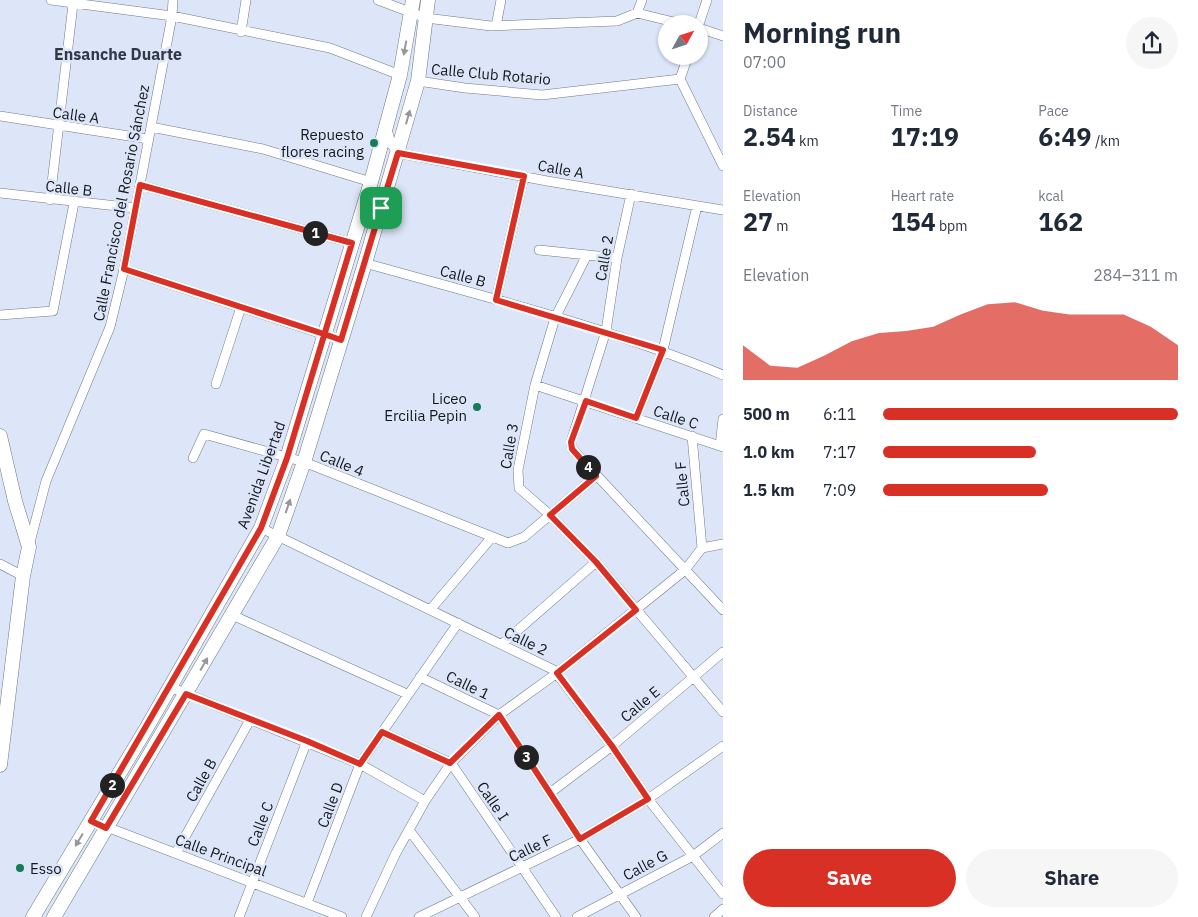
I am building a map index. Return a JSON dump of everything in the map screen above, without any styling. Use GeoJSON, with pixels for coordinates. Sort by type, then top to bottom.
{"type":"FeatureCollection","features":[{"type":"Feature","properties":{"kind":"main road"},"geometry":{"type":"LineString","coordinates":[[54,917],[278,536],[304,462],[398,153],[418,81],[428,0]]}},
{"type":"Feature","properties":{"kind":"main road","name":"Avenida Libertad"},"geometry":{"type":"LineString","coordinates":[[33,917],[170,687],[261,528],[287,458],[371,182],[400,75],[412,6]]}},
{"type":"Feature","properties":{"kind":"main road"},"geometry":{"type":"LineString","coordinates":[[0,765],[22,576],[29,547],[1,444]]}},
{"type":"Feature","properties":{"kind":"street"},"geometry":{"type":"LineString","coordinates":[[51,0],[172,16],[241,32],[330,48],[400,75]]}},
{"type":"Feature","properties":{"kind":"street","name":"Calle Francisco del Rosario Sánchez"},"geometry":{"type":"LineString","coordinates":[[29,547],[46,481],[110,327],[124,269],[172,16],[173,0]]}},
{"type":"Feature","properties":{"kind":"street"},"geometry":{"type":"LineString","coordinates":[[241,32],[246,0]]}},
{"type":"Feature","properties":{"kind":"street"},"geometry":{"type":"LineString","coordinates":[[378,0],[412,6],[426,18],[496,26],[617,20],[637,13],[658,18]]}},
{"type":"Feature","properties":{"kind":"street"},"geometry":{"type":"LineString","coordinates":[[496,26],[501,0]]}},
{"type":"Feature","properties":{"kind":"street"},"geometry":{"type":"LineString","coordinates":[[637,13],[642,0]]}},
{"type":"Feature","properties":{"kind":"street"},"geometry":{"type":"LineString","coordinates":[[702,15],[707,0]]}},
{"type":"Feature","properties":{"kind":"street"},"geometry":{"type":"LineString","coordinates":[[50,200],[73,4]]}},
{"type":"Feature","properties":{"kind":"street"},"geometry":{"type":"LineString","coordinates":[[708,31],[723,36]]}},
{"type":"Feature","properties":{"kind":"street"},"geometry":{"type":"LineString","coordinates":[[685,65],[680,79],[723,166]]}},
{"type":"Feature","properties":{"kind":"street","name":"Calle Club Rotario"},"geometry":{"type":"LineString","coordinates":[[418,81],[465,88],[542,95],[680,79]]}},
{"type":"Feature","properties":{"kind":"street","name":"Calle A"},"geometry":{"type":"LineString","coordinates":[[0,116],[148,139]]}},
{"type":"Feature","properties":{"kind":"street"},"geometry":{"type":"LineString","coordinates":[[387,123],[389,139],[398,153]]}},
{"type":"Feature","properties":{"kind":"street"},"geometry":{"type":"LineString","coordinates":[[151,127],[263,149],[371,182]]}},
{"type":"Feature","properties":{"kind":"street","name":"Calle A"},"geometry":{"type":"LineString","coordinates":[[398,153],[723,210]]}},
{"type":"Feature","properties":{"kind":"street"},"geometry":{"type":"LineString","coordinates":[[496,300],[524,176]]}},
{"type":"Feature","properties":{"kind":"street"},"geometry":{"type":"LineString","coordinates":[[140,185],[352,243]]}},
{"type":"Feature","properties":{"kind":"street","name":"Calle B"},"geometry":{"type":"LineString","coordinates":[[0,193],[74,203],[135,208]]}},
{"type":"Feature","properties":{"kind":"street","name":"Calle 2"},"geometry":{"type":"LineString","coordinates":[[596,476],[572,449],[571,442],[586,401],[606,331],[617,258],[631,194]]}},
{"type":"Feature","properties":{"kind":"street"},"geometry":{"type":"LineString","coordinates":[[0,315],[53,311],[74,203]]}},
{"type":"Feature","properties":{"kind":"street"},"geometry":{"type":"LineString","coordinates":[[636,418],[663,350],[697,206]]}},
{"type":"Feature","properties":{"kind":"street"},"geometry":{"type":"LineString","coordinates":[[539,250],[617,258]]}},
{"type":"Feature","properties":{"kind":"street","name":"Calle 3"},"geometry":{"type":"LineString","coordinates":[[587,255],[555,318],[534,385],[518,470],[519,488],[550,515],[596,562],[723,712]]}},
{"type":"Feature","properties":{"kind":"street","name":"Calle B"},"geometry":{"type":"LineString","coordinates":[[365,263],[606,331],[663,350],[723,375]]}},
{"type":"Feature","properties":{"kind":"street"},"geometry":{"type":"LineString","coordinates":[[124,269],[341,340]]}},
{"type":"Feature","properties":{"kind":"street"},"geometry":{"type":"LineString","coordinates":[[216,384],[241,308]]}},
{"type":"Feature","properties":{"kind":"street","name":"Calle C"},"geometry":{"type":"LineString","coordinates":[[534,385],[721,446]]}},
{"type":"Feature","properties":{"kind":"street"},"geometry":{"type":"LineString","coordinates":[[721,446],[723,420]]}},
{"type":"Feature","properties":{"kind":"street","name":"Calle 4"},"geometry":{"type":"LineString","coordinates":[[193,458],[204,434],[304,462],[492,537]]}},
{"type":"Feature","properties":{"kind":"street","name":"Calle F"},"geometry":{"type":"LineString","coordinates":[[692,436],[702,548]]}},
{"type":"Feature","properties":{"kind":"street"},"geometry":{"type":"LineString","coordinates":[[430,610],[492,537],[508,543],[516,542],[596,476],[723,610]]}},
{"type":"Feature","properties":{"kind":"street","name":"Calle 2"},"geometry":{"type":"LineString","coordinates":[[261,528],[502,644],[557,673],[612,746],[648,799],[723,894]]}},
{"type":"Feature","properties":{"kind":"street"},"geometry":{"type":"LineString","coordinates":[[366,917],[409,830],[450,763],[499,715],[557,673],[685,570],[702,548],[723,544]]}},
{"type":"Feature","properties":{"kind":"street"},"geometry":{"type":"LineString","coordinates":[[502,644],[596,562]]}},
{"type":"Feature","properties":{"kind":"street"},"geometry":{"type":"LineString","coordinates":[[0,564],[22,576]]}},
{"type":"Feature","properties":{"kind":"street"},"geometry":{"type":"LineString","coordinates":[[210,617],[229,620],[407,694]]}},
{"type":"Feature","properties":{"kind":"street","name":"Calle D"},"geometry":{"type":"LineString","coordinates":[[307,903],[360,764],[458,623]]}},
{"type":"Feature","properties":{"kind":"street","name":"Calle E"},"geometry":{"type":"LineString","coordinates":[[550,793],[612,746],[723,652]]}},
{"type":"Feature","properties":{"kind":"street","name":"Calle 1"},"geometry":{"type":"LineString","coordinates":[[420,677],[499,715],[580,839],[636,917]]}},
{"type":"Feature","properties":{"kind":"street"},"geometry":{"type":"LineString","coordinates":[[170,687],[360,764],[425,801]]}},
{"type":"Feature","properties":{"kind":"street","name":"Calle B"},"geometry":{"type":"LineString","coordinates":[[176,853],[250,720]]}},
{"type":"Feature","properties":{"kind":"street"},"geometry":{"type":"LineString","coordinates":[[382,732],[450,763]]}},
{"type":"Feature","properties":{"kind":"street","name":"Calle C"},"geometry":{"type":"LineString","coordinates":[[239,917],[307,741]]}},
{"type":"Feature","properties":{"kind":"street","name":"Calle F"},"geometry":{"type":"LineString","coordinates":[[419,917],[580,839],[648,799],[723,746]]}},
{"type":"Feature","properties":{"kind":"street","name":"Calle I"},"geometry":{"type":"LineString","coordinates":[[450,763],[556,917]]}},
{"type":"Feature","properties":{"kind":"street","name":"Calle Principal"},"geometry":{"type":"LineString","coordinates":[[91,821],[253,881],[342,917]]}},
{"type":"Feature","properties":{"kind":"street"},"geometry":{"type":"LineString","coordinates":[[409,830],[475,917]]}},
{"type":"Feature","properties":{"kind":"street","name":"Calle G"},"geometry":{"type":"LineString","coordinates":[[577,917],[693,856],[723,833]]}},
{"type":"Feature","properties":{"kind":"street"},"geometry":{"type":"LineString","coordinates":[[714,917],[723,910]]}},
{"type":"Feature","properties":{"kind":"place","name":"Repuesto flores racing"},"geometry":{"type":"Point","coordinates":[374,143]}},
{"type":"Feature","properties":{"kind":"place","name":"Liceo Ercilia Pepin"},"geometry":{"type":"Point","coordinates":[477,407]}},
{"type":"Feature","properties":{"kind":"place","name":"Esso"},"geometry":{"type":"Point","coordinates":[20,868]}},
{"type":"Feature","properties":{"kind":"district","name":"Ensanche Duarte"},"geometry":{"type":"Point","coordinates":[118,54]}},
{"type":"Feature","properties":{"kind":"route"},"geometry":{"type":"LineString","coordinates":[[381,208],[341,340],[324,334],[124,269],[140,185],[352,243],[324,334],[287,458],[261,528],[91,821],[106,828],[186,694],[307,741],[360,764],[382,732],[450,763],[499,715],[580,839],[648,799],[612,746],[557,673],[636,610],[596,562],[550,515],[596,476],[572,449],[571,442],[586,401],[636,418],[663,350],[606,331],[496,300],[524,176],[398,153],[381,208]]}}]}
